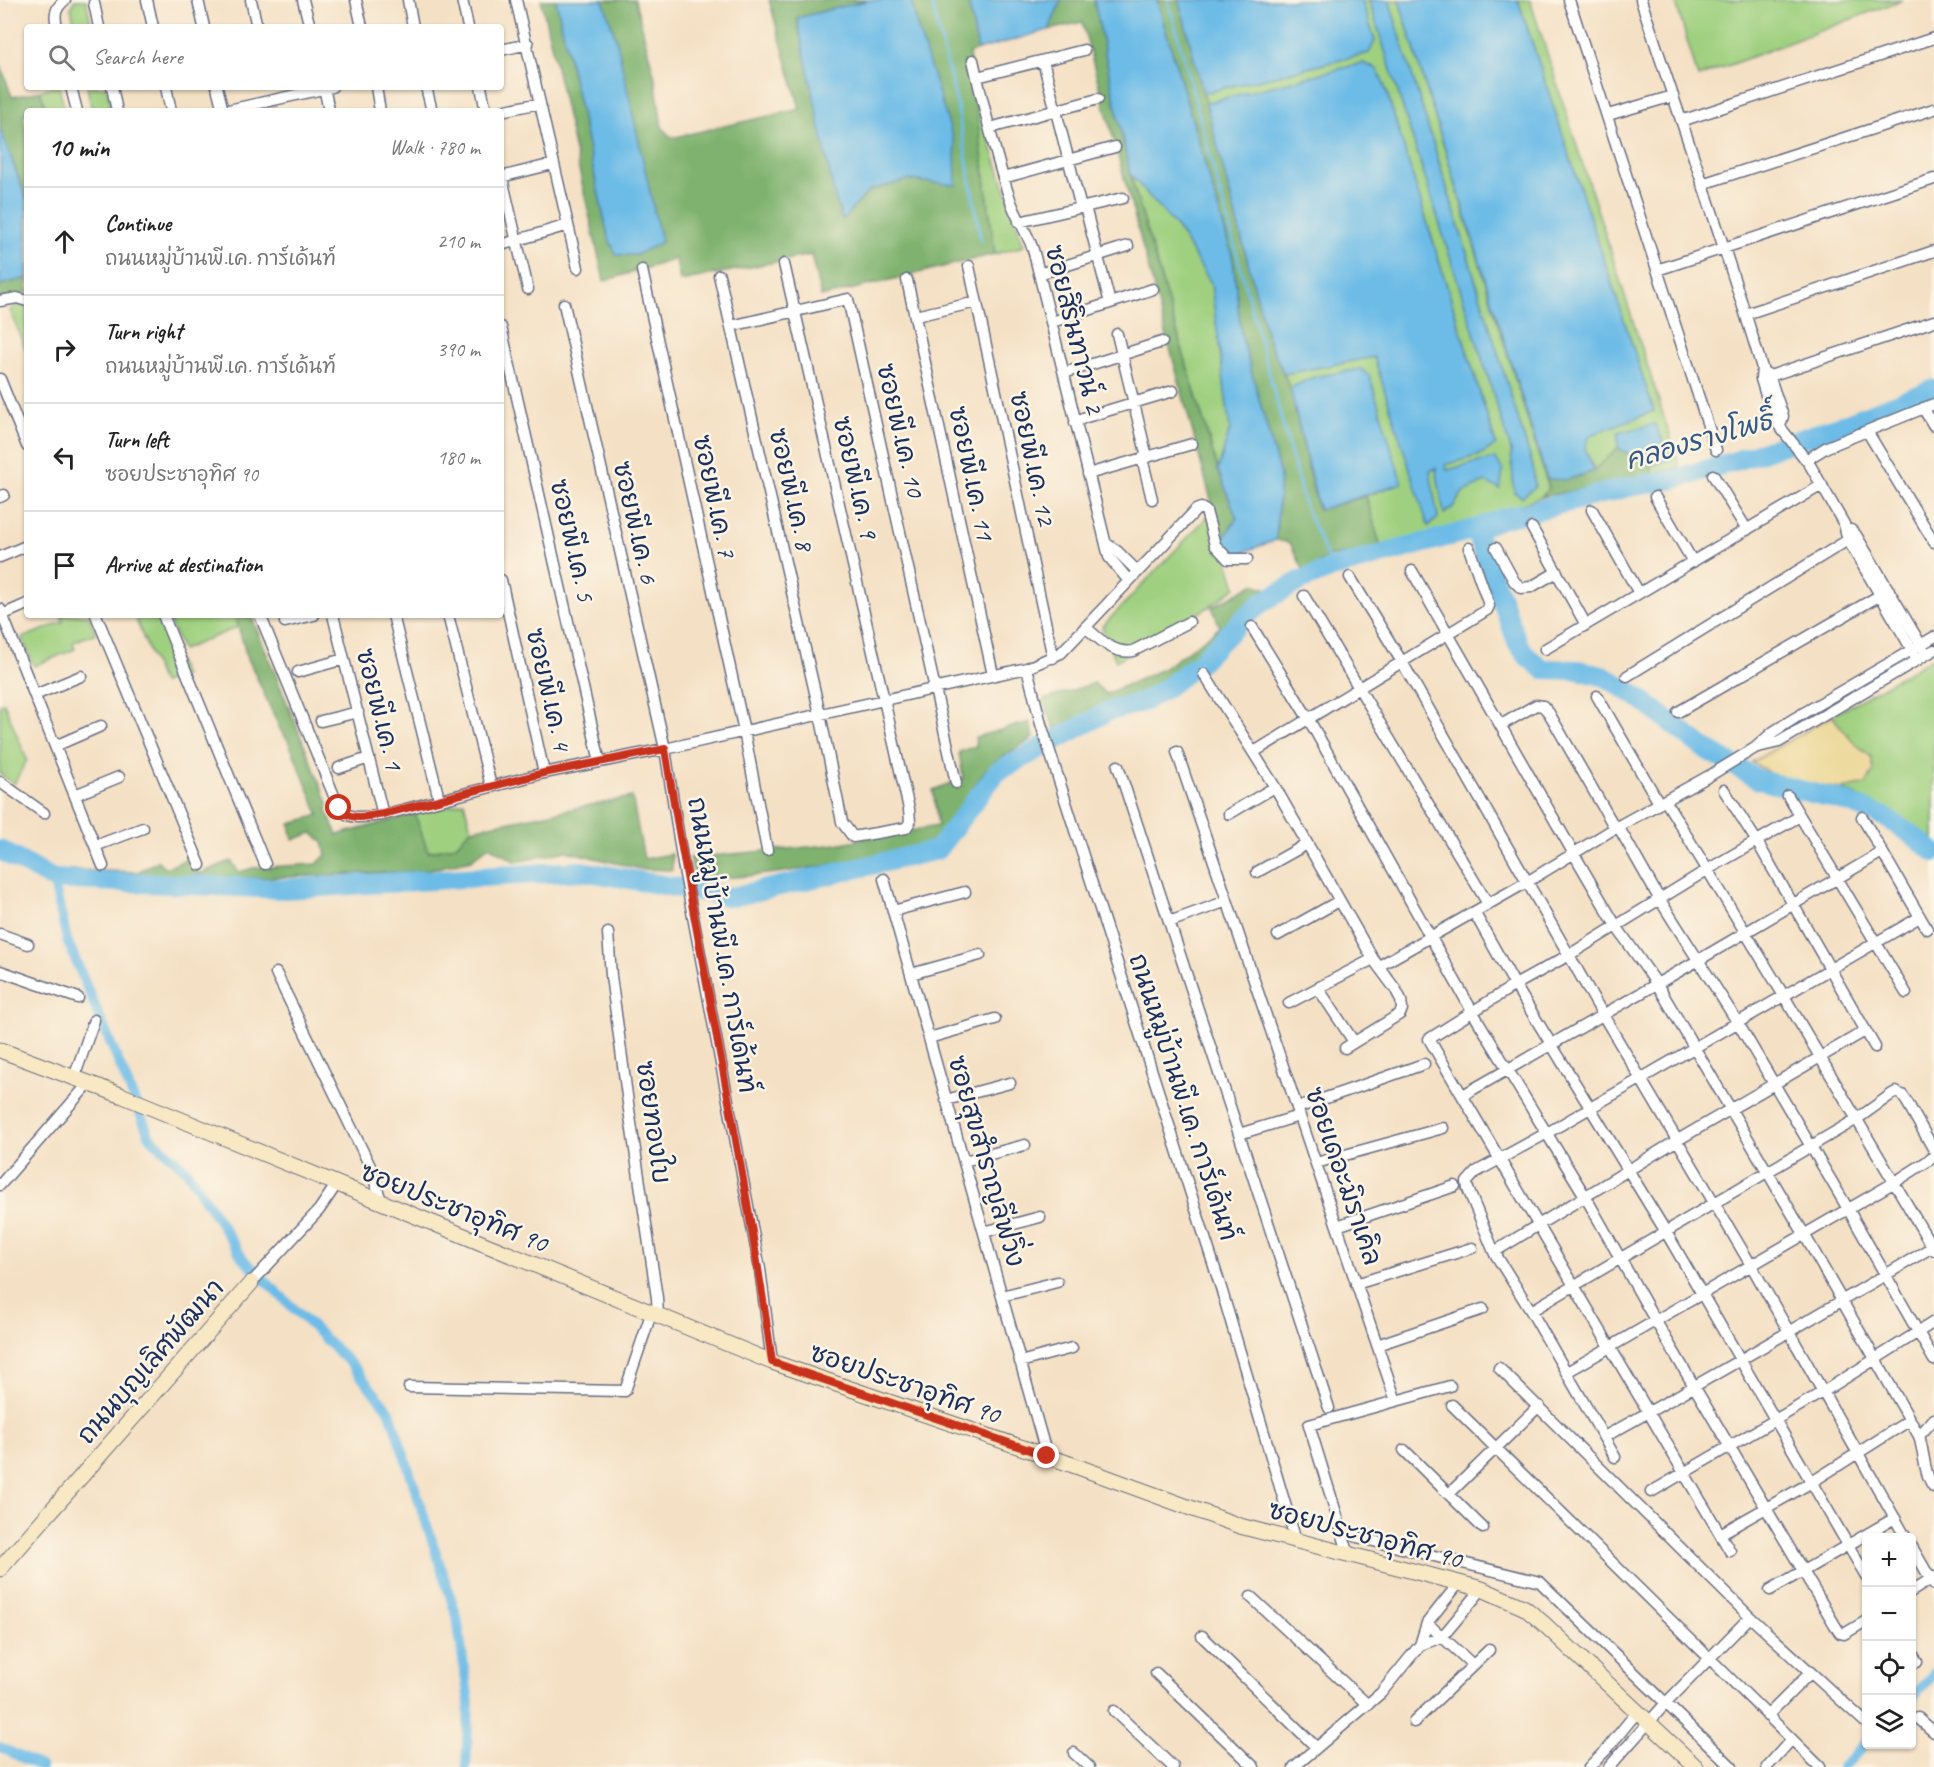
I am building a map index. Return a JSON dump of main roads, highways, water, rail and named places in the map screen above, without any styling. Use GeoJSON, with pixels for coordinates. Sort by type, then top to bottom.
{"type":"FeatureCollection","features":[{"type":"Feature","properties":{"kind":"water"},"geometry":{"type":"Polygon","coordinates":[[[556,0],[603,0],[617,42],[661,242],[636,255],[616,255],[608,236],[556,0]]]}},
{"type":"Feature","properties":{"kind":"water"},"geometry":{"type":"Polygon","coordinates":[[[869,0],[911,0],[917,26],[955,144],[956,185],[908,180],[870,190],[842,220],[834,194],[797,18],[869,0]]]}},
{"type":"Feature","properties":{"kind":"water"},"geometry":{"type":"Polygon","coordinates":[[[968,0],[1061,0],[1049,30],[978,50],[968,0]]]}},
{"type":"Feature","properties":{"kind":"water"},"geometry":{"type":"Polygon","coordinates":[[[1094,0],[1157,0],[1233,259],[1241,334],[1280,475],[1276,540],[1228,558],[1222,541],[1237,518],[1218,470],[1230,429],[1211,283],[1178,229],[1130,174],[1094,0]]]}},
{"type":"Feature","properties":{"kind":"water"},"geometry":{"type":"Polygon","coordinates":[[[1179,0],[1362,0],[1375,41],[1369,53],[1203,93],[1179,0]]]}},
{"type":"Feature","properties":{"kind":"water"},"geometry":{"type":"Polygon","coordinates":[[[1369,0],[1389,0],[1533,467],[1535,487],[1522,497],[1514,492],[1511,450],[1369,0]]]}},
{"type":"Feature","properties":{"kind":"water"},"geometry":{"type":"Polygon","coordinates":[[[1399,0],[1518,0],[1654,411],[1590,435],[1585,448],[1594,471],[1566,480],[1547,479],[1399,0]]]}},
{"type":"Feature","properties":{"kind":"water"},"geometry":{"type":"Polygon","coordinates":[[[1363,63],[1377,69],[1386,90],[1496,445],[1480,455],[1445,465],[1447,470],[1496,458],[1503,471],[1500,489],[1485,482],[1463,492],[1453,507],[1444,514],[1436,468],[1430,471],[1438,518],[1428,526],[1374,357],[1284,374],[1268,339],[1206,103],[1363,63]]]}},
{"type":"Feature","properties":{"kind":"water"},"geometry":{"type":"Polygon","coordinates":[[[0,128],[24,193],[24,279],[0,285],[0,128]]]}},
{"type":"Feature","properties":{"kind":"water"},"geometry":{"type":"Polygon","coordinates":[[[1361,369],[1370,377],[1402,483],[1319,510],[1290,388],[1314,377],[1361,369]]]}},
{"type":"Feature","properties":{"kind":"water"},"geometry":{"type":"Polygon","coordinates":[[[1655,424],[1672,460],[1651,465],[1618,448],[1618,433],[1655,424]]]}},
{"type":"Feature","properties":{"kind":"waterway"},"geometry":{"type":"LineString","coordinates":[[931,0],[956,100],[981,241]]}},
{"type":"Feature","properties":{"kind":"waterway"},"geometry":{"type":"LineString","coordinates":[[1168,0],[1305,506],[1332,568]]}},
{"type":"Feature","properties":{"kind":"waterway","name":"คลองรางโพธิ์"},"geometry":{"type":"LineString","coordinates":[[0,850],[53,879],[285,889],[582,871],[732,897],[937,850],[997,772],[1109,711],[1145,701],[1169,686],[1202,660],[1264,601],[1300,581],[1332,568],[1475,529],[1501,519],[1629,487],[1671,480],[1732,462],[1839,426],[1934,389]]}},
{"type":"Feature","properties":{"kind":"waterway"},"geometry":{"type":"LineString","coordinates":[[1475,529],[1518,644],[1528,657],[1543,669],[1578,670],[1606,677],[1639,698],[1702,747],[1759,780],[1841,800],[1883,816],[1934,852]]}},
{"type":"Feature","properties":{"kind":"waterway"},"geometry":{"type":"LineString","coordinates":[[53,879],[67,940],[150,1137],[187,1171],[244,1260],[352,1365],[390,1412],[457,1617],[469,1703],[466,1767]]}},
{"type":"Feature","properties":{"kind":"waterway"},"geometry":{"type":"LineString","coordinates":[[1915,1695],[1934,1673]]}},
{"type":"Feature","properties":{"kind":"waterway"},"geometry":{"type":"LineString","coordinates":[[0,1747],[41,1767]]}},
{"type":"Feature","properties":{"kind":"waterway"},"geometry":{"type":"LineString","coordinates":[[1842,1767],[1862,1747]]}},
{"type":"Feature","properties":{"kind":"tunnel"},"geometry":{"type":"LineString","coordinates":[[272,99],[274,108]]}}]}
